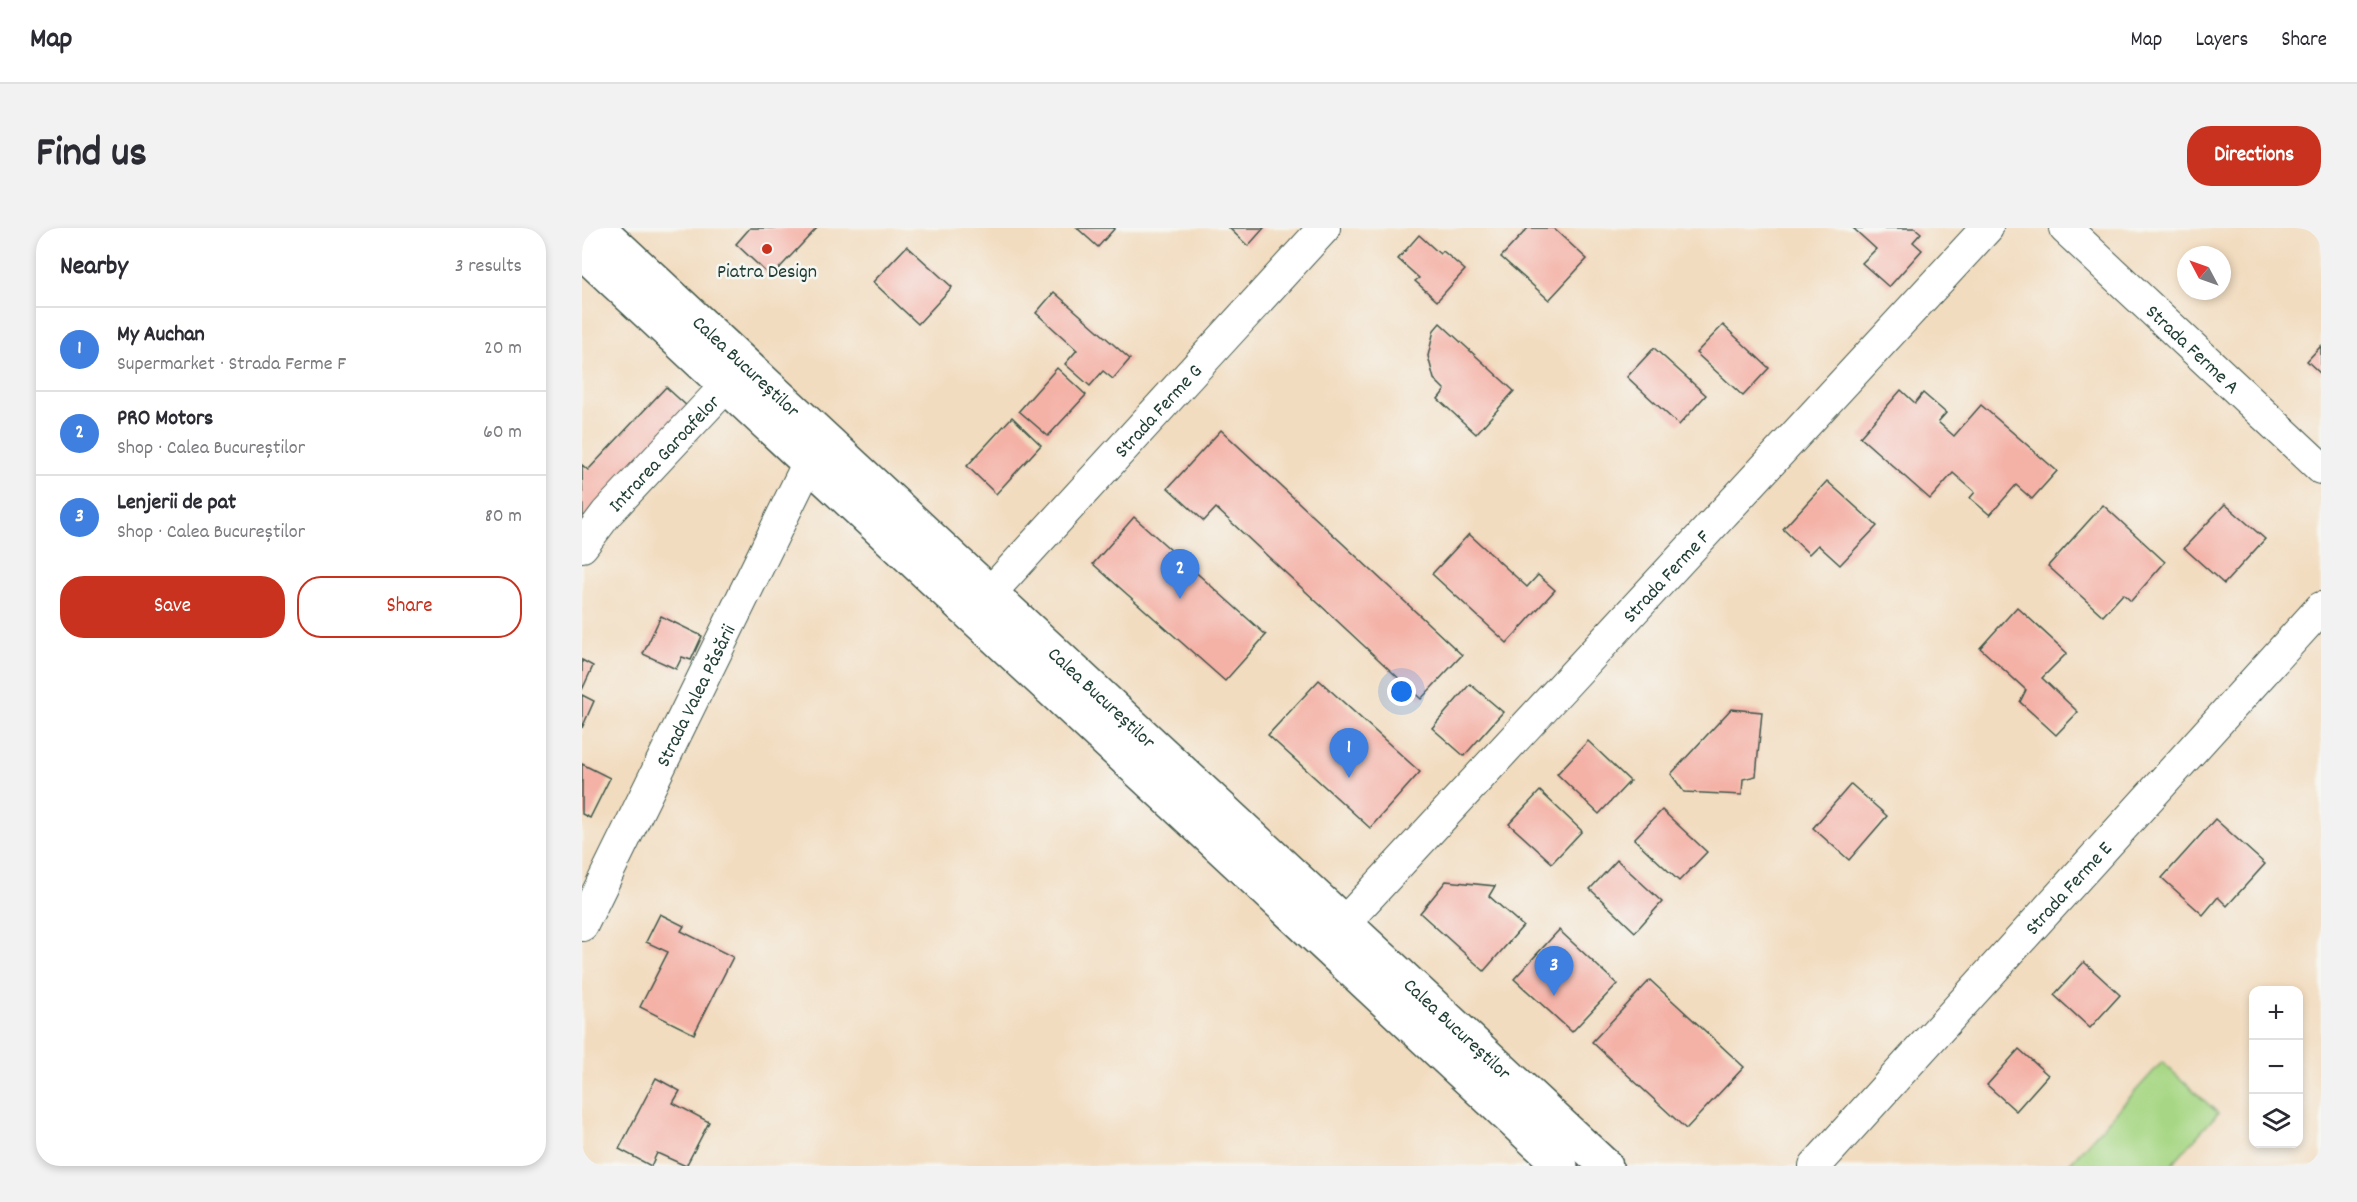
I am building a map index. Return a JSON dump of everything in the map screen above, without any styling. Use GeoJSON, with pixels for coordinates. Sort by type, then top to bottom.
{"type":"FeatureCollection","features":[{"type":"Feature","properties":{"kind":"highway","name":"Calea Bucureștilor"},"geometry":{"type":"LineString","coordinates":[[599,228],[1606,1166]]}},
{"type":"Feature","properties":{"kind":"highway","name":"Calea Bucureștilor"},"geometry":{"type":"LineString","coordinates":[[582,252],[1561,1166]]}},
{"type":"Feature","properties":{"kind":"street","name":"Strada Ferme G"},"geometry":{"type":"LineString","coordinates":[[990,592],[1324,228]]}},
{"type":"Feature","properties":{"kind":"street","name":"Strada Ferme F"},"geometry":{"type":"LineString","coordinates":[[1345,922],[1988,228]]}},
{"type":"Feature","properties":{"kind":"street","name":"Strada Ferme A"},"geometry":{"type":"LineString","coordinates":[[2065,228],[2321,468]]}},
{"type":"Feature","properties":{"kind":"street","name":"Intrarea Garoafelor"},"geometry":{"type":"LineString","coordinates":[[582,546],[607,513],[724,387]]}},
{"type":"Feature","properties":{"kind":"street","name":"Strada Valea Păsării"},"geometry":{"type":"LineString","coordinates":[[582,925],[807,464]]}},
{"type":"Feature","properties":{"kind":"street","name":"Strada Ferme E"},"geometry":{"type":"LineString","coordinates":[[1815,1166],[2321,608]]}},
{"type":"Feature","properties":{"kind":"green space"},"geometry":{"type":"Polygon","coordinates":[[[2162,1062],[2218,1113],[2170,1166],[2067,1166],[2162,1062]]]}},
{"type":"Feature","properties":{"kind":"building"},"geometry":{"type":"Polygon","coordinates":[[[750,228],[817,228],[771,277],[736,244],[750,228]]]}},
{"type":"Feature","properties":{"kind":"building"},"geometry":{"type":"Polygon","coordinates":[[[1077,228],[1115,228],[1098,247],[1077,228]]]}},
{"type":"Feature","properties":{"kind":"building"},"geometry":{"type":"Polygon","coordinates":[[[1229,228],[1264,228],[1248,246],[1229,228]]]}},
{"type":"Feature","properties":{"kind":"building"},"geometry":{"type":"Polygon","coordinates":[[[1528,228],[1553,228],[1587,259],[1549,300],[1501,257],[1528,228]]]}},
{"type":"Feature","properties":{"kind":"building"},"geometry":{"type":"Polygon","coordinates":[[[1853,228],[1915,228],[1921,233],[1913,242],[1922,250],[1889,287],[1862,263],[1876,249],[1853,228]]]}},
{"type":"Feature","properties":{"kind":"building"},"geometry":{"type":"Polygon","coordinates":[[[1419,235],[1440,254],[1443,251],[1465,270],[1437,301],[1415,281],[1419,278],[1398,259],[1419,235]]]}},
{"type":"Feature","properties":{"kind":"building"},"geometry":{"type":"Polygon","coordinates":[[[907,246],[952,287],[918,324],[873,282],[907,246]]]}},
{"type":"Feature","properties":{"kind":"building"},"geometry":{"type":"Polygon","coordinates":[[[1054,292],[1130,359],[1113,379],[1103,371],[1090,386],[1065,364],[1077,350],[1036,313],[1054,292]]]}},
{"type":"Feature","properties":{"kind":"building"},"geometry":{"type":"Polygon","coordinates":[[[1440,323],[1514,391],[1476,434],[1438,399],[1445,390],[1434,379],[1428,356],[1434,330],[1440,323]]]}},
{"type":"Feature","properties":{"kind":"building"},"geometry":{"type":"Polygon","coordinates":[[[1723,325],[1769,368],[1743,396],[1696,353],[1723,325]]]}},
{"type":"Feature","properties":{"kind":"building"},"geometry":{"type":"Polygon","coordinates":[[[2321,346],[2321,374],[2307,361],[2321,346]]]}},
{"type":"Feature","properties":{"kind":"building"},"geometry":{"type":"Polygon","coordinates":[[[1654,348],[1706,395],[1679,425],[1627,377],[1654,348]]]}},
{"type":"Feature","properties":{"kind":"building"},"geometry":{"type":"Polygon","coordinates":[[[1057,368],[1086,395],[1048,436],[1019,411],[1057,368]]]}},
{"type":"Feature","properties":{"kind":"building"},"geometry":{"type":"Polygon","coordinates":[[[666,387],[688,407],[583,519],[582,465],[588,470],[666,387]]]}},
{"type":"Feature","properties":{"kind":"building"},"geometry":{"type":"Polygon","coordinates":[[[1901,390],[1915,403],[1923,393],[1946,413],[1938,422],[1954,436],[1981,405],[2057,471],[2032,499],[2016,485],[1990,515],[1970,498],[1975,492],[1953,473],[1930,499],[1860,437],[1901,390]]]}},
{"type":"Feature","properties":{"kind":"building"},"geometry":{"type":"Polygon","coordinates":[[[1012,417],[1041,445],[996,494],[967,466],[1012,417]]]}},
{"type":"Feature","properties":{"kind":"building"},"geometry":{"type":"Polygon","coordinates":[[[1221,430],[1462,655],[1421,699],[1216,508],[1204,521],[1168,488],[1221,430]]]}},
{"type":"Feature","properties":{"kind":"building"},"geometry":{"type":"Polygon","coordinates":[[[1827,481],[1877,526],[1840,565],[1818,545],[1809,554],[1783,529],[1827,481]]]}},
{"type":"Feature","properties":{"kind":"building"},"geometry":{"type":"Polygon","coordinates":[[[2225,504],[2265,539],[2224,584],[2184,548],[2225,504]]]}},
{"type":"Feature","properties":{"kind":"building"},"geometry":{"type":"Polygon","coordinates":[[[2103,505],[2165,562],[2131,601],[2123,594],[2103,616],[2048,566],[2103,505]]]}},
{"type":"Feature","properties":{"kind":"building"},"geometry":{"type":"Polygon","coordinates":[[[1134,517],[1266,635],[1225,681],[1093,564],[1134,517]]]}},
{"type":"Feature","properties":{"kind":"building"},"geometry":{"type":"Polygon","coordinates":[[[1469,534],[1527,587],[1538,575],[1555,590],[1507,643],[1432,574],[1469,534]]]}},
{"type":"Feature","properties":{"kind":"building"},"geometry":{"type":"Polygon","coordinates":[[[2017,607],[2067,653],[2042,678],[2078,712],[2056,735],[2020,702],[2026,690],[1980,648],[2017,607]]]}},
{"type":"Feature","properties":{"kind":"building"},"geometry":{"type":"Polygon","coordinates":[[[661,616],[702,636],[691,660],[682,657],[676,669],[643,654],[661,616]]]}},
{"type":"Feature","properties":{"kind":"building"},"geometry":{"type":"Polygon","coordinates":[[[582,660],[593,666],[582,690],[582,660]]]}},
{"type":"Feature","properties":{"kind":"building"},"geometry":{"type":"Polygon","coordinates":[[[1319,680],[1420,772],[1370,828],[1268,735],[1319,680]]]}},
{"type":"Feature","properties":{"kind":"building"},"geometry":{"type":"Polygon","coordinates":[[[1470,684],[1503,712],[1464,756],[1432,728],[1470,684]]]}},
{"type":"Feature","properties":{"kind":"building"},"geometry":{"type":"Polygon","coordinates":[[[582,695],[594,701],[582,728],[582,695]]]}},
{"type":"Feature","properties":{"kind":"building"},"geometry":{"type":"Polygon","coordinates":[[[1731,709],[1762,712],[1756,776],[1743,779],[1742,795],[1684,792],[1671,774],[1731,709]]]}},
{"type":"Feature","properties":{"kind":"building"},"geometry":{"type":"Polygon","coordinates":[[[1588,741],[1630,781],[1599,814],[1557,774],[1588,741]]]}},
{"type":"Feature","properties":{"kind":"building"},"geometry":{"type":"Polygon","coordinates":[[[582,764],[610,778],[590,818],[582,814],[582,764]]]}},
{"type":"Feature","properties":{"kind":"building"},"geometry":{"type":"Polygon","coordinates":[[[1851,784],[1887,816],[1849,860],[1813,828],[1851,784]]]}},
{"type":"Feature","properties":{"kind":"building"},"geometry":{"type":"Polygon","coordinates":[[[1540,791],[1582,831],[1552,863],[1509,824],[1540,791]]]}},
{"type":"Feature","properties":{"kind":"building"},"geometry":{"type":"Polygon","coordinates":[[[1662,810],[1707,852],[1679,881],[1634,839],[1662,810]]]}},
{"type":"Feature","properties":{"kind":"building"},"geometry":{"type":"Polygon","coordinates":[[[2215,819],[2265,864],[2227,906],[2218,897],[2203,915],[2162,878],[2215,819]]]}},
{"type":"Feature","properties":{"kind":"building"},"geometry":{"type":"Polygon","coordinates":[[[1617,860],[1662,902],[1635,932],[1590,889],[1617,860]]]}},
{"type":"Feature","properties":{"kind":"building"},"geometry":{"type":"Polygon","coordinates":[[[1446,881],[1495,886],[1489,896],[1523,926],[1484,971],[1420,913],[1446,881]]]}},
{"type":"Feature","properties":{"kind":"building"},"geometry":{"type":"Polygon","coordinates":[[[660,914],[684,926],[681,931],[733,957],[694,1034],[640,1007],[668,952],[646,942],[660,914]]]}},
{"type":"Feature","properties":{"kind":"building"},"geometry":{"type":"Polygon","coordinates":[[[1559,930],[1617,984],[1572,1032],[1514,979],[1559,930]]]}},
{"type":"Feature","properties":{"kind":"building"},"geometry":{"type":"Polygon","coordinates":[[[2084,962],[2120,995],[2090,1028],[2054,995],[2084,962]]]}},
{"type":"Feature","properties":{"kind":"building"},"geometry":{"type":"Polygon","coordinates":[[[1650,980],[1744,1067],[1686,1129],[1592,1042],[1650,980]]]}},
{"type":"Feature","properties":{"kind":"building"},"geometry":{"type":"Polygon","coordinates":[[[2019,1049],[2048,1075],[2016,1111],[1987,1085],[2019,1049]]]}},
{"type":"Feature","properties":{"kind":"building"},"geometry":{"type":"Polygon","coordinates":[[[656,1078],[680,1091],[673,1103],[709,1122],[686,1166],[657,1153],[651,1166],[619,1149],[656,1078]]]}},
{"type":"Feature","properties":{"kind":"place","name":"Piatra Design"},"geometry":{"type":"Point","coordinates":[767,249]}},
{"type":"Feature","properties":{"kind":"place","name":"PRO Motors"},"geometry":{"type":"Point","coordinates":[1180,599]}},
{"type":"Feature","properties":{"kind":"place","name":"My Auchan"},"geometry":{"type":"Point","coordinates":[1349,778]}},
{"type":"Feature","properties":{"kind":"place","name":"Lenjerii de pat"},"geometry":{"type":"Point","coordinates":[1554,996]}}]}
